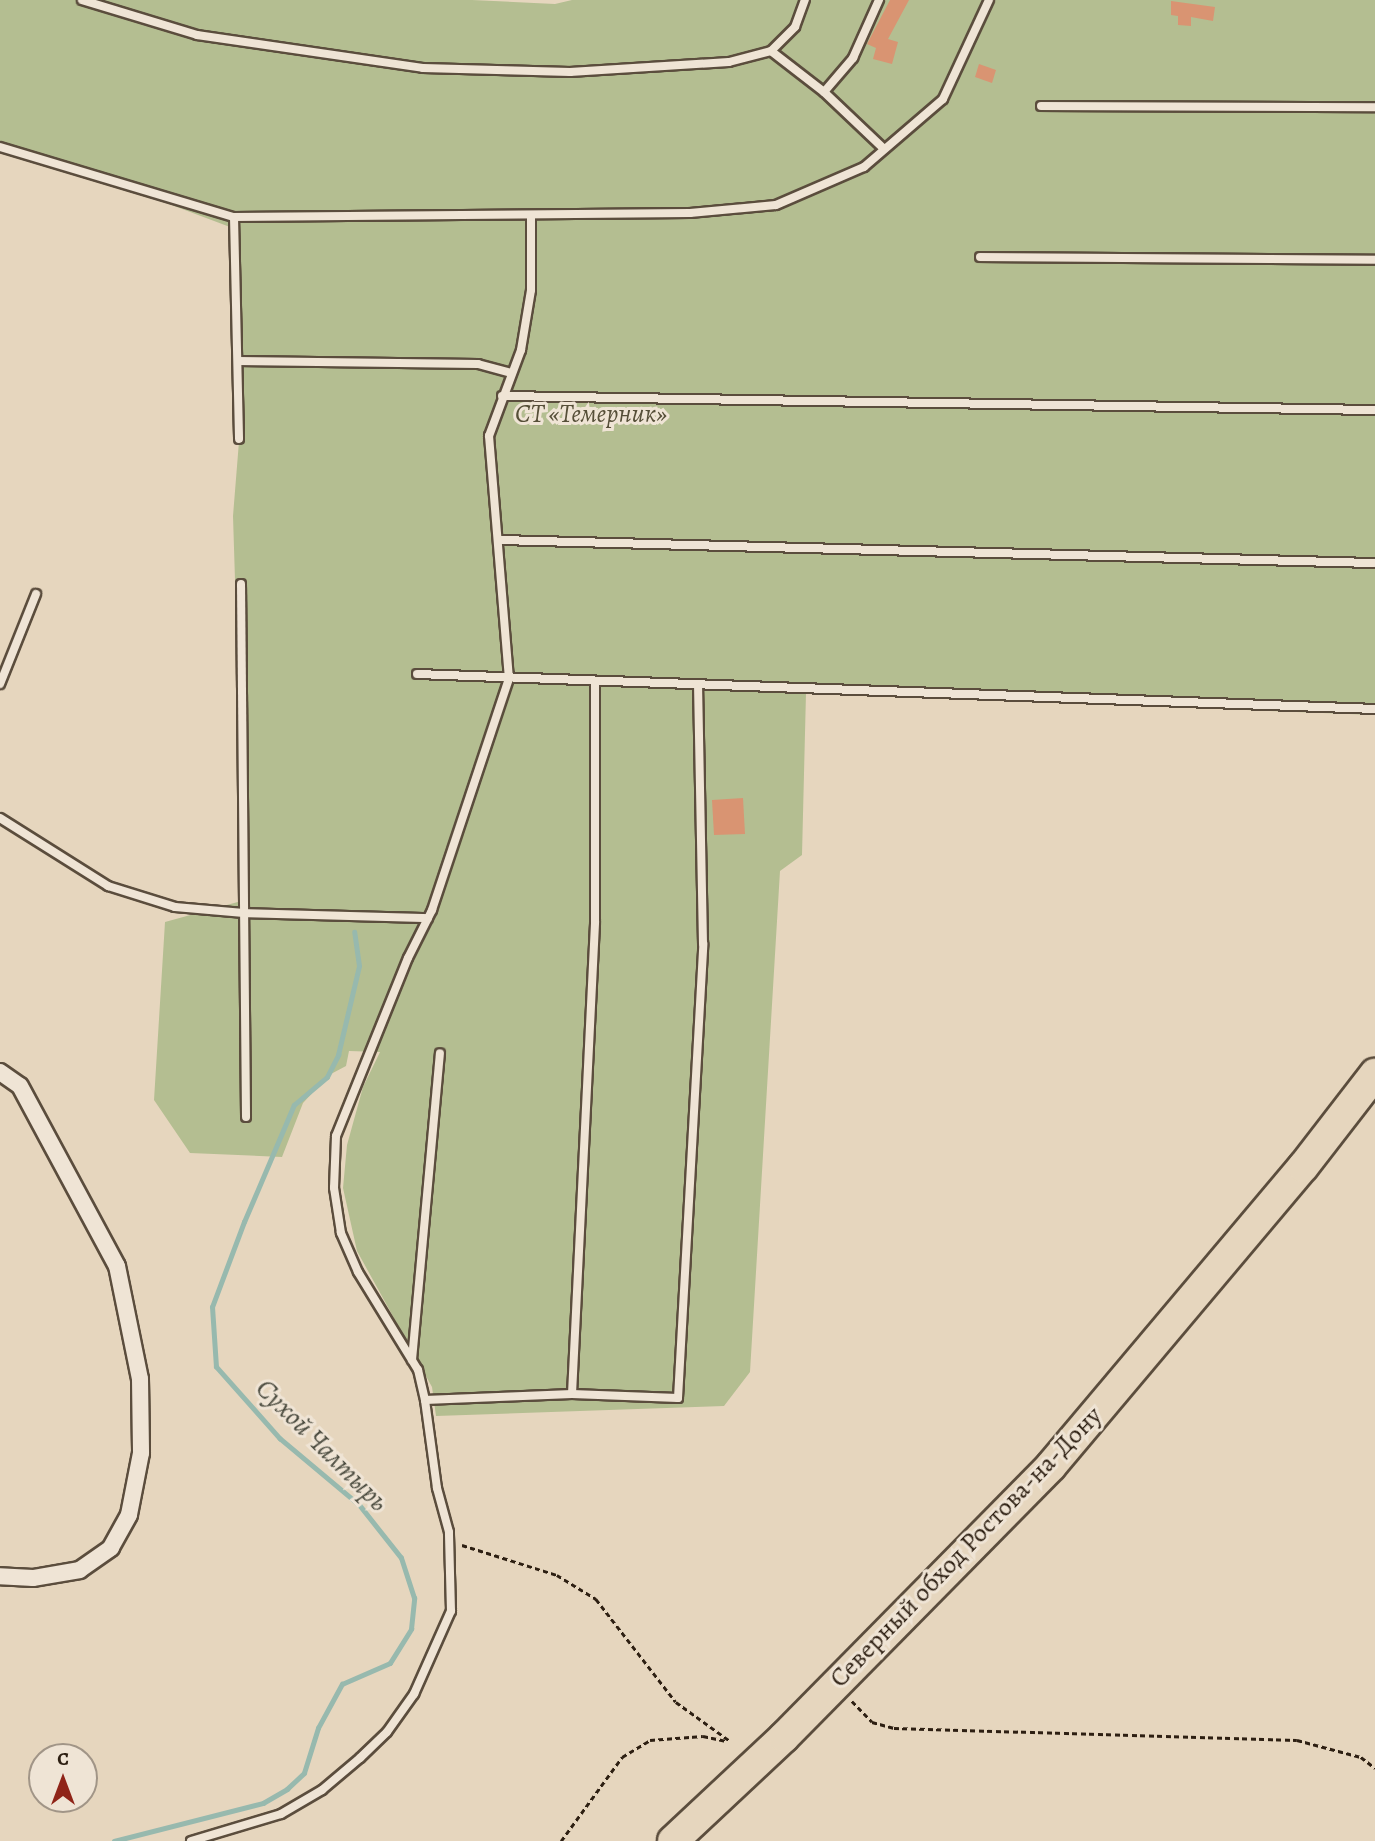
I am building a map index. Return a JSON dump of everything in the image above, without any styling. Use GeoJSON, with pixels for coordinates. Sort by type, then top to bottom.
{"type":"FeatureCollection","features":[{"type":"Feature","properties":{"kind":"highway","name":"Северный обход Ростова-на-Дону"},"geometry":{"type":"LineString","coordinates":[[673,1841],[784,1737],[1051,1465],[1303,1167],[1375,1074]]}},
{"type":"Feature","properties":{"kind":"highway","name":"Северный обход Ростова-на-Дону"},"geometry":{"type":"LineString","coordinates":[[701,1841],[849,1698],[1065,1478],[1375,1105]]}},
{"type":"Feature","properties":{"kind":"street"},"geometry":{"type":"LineString","coordinates":[[0,1072],[20,1086],[117,1266],[140,1380],[141,1453],[129,1514],[111,1548],[68,1573],[0,1576]]}},
{"type":"Feature","properties":{"kind":"lane"},"geometry":{"type":"LineString","coordinates":[[82,0],[197,35],[423,68],[570,72],[729,62],[771,51],[795,27],[805,0]]}},
{"type":"Feature","properties":{"kind":"lane"},"geometry":{"type":"LineString","coordinates":[[824,92],[853,58],[879,0]]}},
{"type":"Feature","properties":{"kind":"lane"},"geometry":{"type":"LineString","coordinates":[[0,147],[234,217],[690,214],[776,205],[864,167],[943,99],[989,0]]}},
{"type":"Feature","properties":{"kind":"lane"},"geometry":{"type":"LineString","coordinates":[[771,51],[824,92],[883,148]]}},
{"type":"Feature","properties":{"kind":"lane"},"geometry":{"type":"LineString","coordinates":[[1041,106],[1375,107]]}},
{"type":"Feature","properties":{"kind":"lane"},"geometry":{"type":"LineString","coordinates":[[191,1841],[281,1814],[323,1790],[387,1732],[414,1694],[451,1611],[450,1541],[436,1488],[425,1400],[412,1361],[358,1272],[341,1233],[334,1188],[336,1136],[428,918],[509,679],[500,540],[489,436],[521,350],[531,290],[531,215]]}},
{"type":"Feature","properties":{"kind":"lane"},"geometry":{"type":"LineString","coordinates":[[234,217],[239,439]]}},
{"type":"Feature","properties":{"kind":"lane"},"geometry":{"type":"LineString","coordinates":[[981,257],[1375,260]]}},
{"type":"Feature","properties":{"kind":"lane"},"geometry":{"type":"LineString","coordinates":[[237,361],[478,364],[512,373]]}},
{"type":"Feature","properties":{"kind":"lane"},"geometry":{"type":"LineString","coordinates":[[502,396],[1375,410]]}},
{"type":"Feature","properties":{"kind":"lane"},"geometry":{"type":"LineString","coordinates":[[500,540],[1375,563]]}},
{"type":"Feature","properties":{"kind":"lane"},"geometry":{"type":"LineString","coordinates":[[242,584],[246,1117]]}},
{"type":"Feature","properties":{"kind":"lane"},"geometry":{"type":"LineString","coordinates":[[0,684],[36,594]]}},
{"type":"Feature","properties":{"kind":"lane"},"geometry":{"type":"LineString","coordinates":[[417,674],[1375,709]]}},
{"type":"Feature","properties":{"kind":"lane"},"geometry":{"type":"LineString","coordinates":[[572,1394],[595,922],[595,682]]}},
{"type":"Feature","properties":{"kind":"lane"},"geometry":{"type":"LineString","coordinates":[[425,1400],[572,1394],[678,1398],[703,944],[698,686]]}},
{"type":"Feature","properties":{"kind":"lane"},"geometry":{"type":"LineString","coordinates":[[0,818],[107,886],[175,907],[244,913],[428,918]]}},
{"type":"Feature","properties":{"kind":"lane"},"geometry":{"type":"LineString","coordinates":[[412,1361],[440,1053]]}},
{"type":"Feature","properties":{"kind":"path"},"geometry":{"type":"LineString","coordinates":[[450,1541],[558,1575],[596,1599],[676,1702],[730,1741],[703,1736],[650,1740],[622,1757],[561,1841]]}},
{"type":"Feature","properties":{"kind":"path"},"geometry":{"type":"LineString","coordinates":[[849,1698],[872,1722],[894,1728],[1297,1740],[1361,1757],[1375,1768]]}},
{"type":"Feature","properties":{"kind":"green space","name":"СТ «Темерник»"},"geometry":{"type":"Polygon","coordinates":[[[0,0],[472,0],[555,4],[572,0],[1375,0],[1375,715],[806,693],[802,855],[780,871],[750,1372],[724,1406],[436,1416],[432,1387],[357,1251],[343,1188],[347,1145],[363,1087],[380,1052],[349,1051],[346,1066],[329,1075],[303,1103],[282,1157],[190,1153],[154,1100],[165,922],[245,900],[233,516],[240,429],[233,356],[238,230],[137,192],[0,153],[0,0]]]}},
{"type":"Feature","properties":{"kind":"building"},"geometry":{"type":"Polygon","coordinates":[[[890,0],[909,0],[888,39],[898,42],[892,64],[873,59],[876,48],[867,44],[890,0]]]}},
{"type":"Feature","properties":{"kind":"building"},"geometry":{"type":"Polygon","coordinates":[[[1171,1],[1215,7],[1213,21],[1191,17],[1191,26],[1178,25],[1178,16],[1171,15],[1171,1]]]}},
{"type":"Feature","properties":{"kind":"building"},"geometry":{"type":"Polygon","coordinates":[[[979,64],[996,70],[992,83],[975,77],[979,64]]]}},
{"type":"Feature","properties":{"kind":"building"},"geometry":{"type":"Polygon","coordinates":[[[743,798],[745,834],[714,835],[712,800],[743,798]]]}},
{"type":"Feature","properties":{"kind":"waterway","name":"Сухой Чалтырь"},"geometry":{"type":"LineString","coordinates":[[114,1841],[263,1803],[287,1789],[304,1773],[318,1728],[342,1684],[390,1663],[411,1629],[414,1598],[401,1558],[359,1505],[280,1439],[216,1367],[212,1307],[244,1222],[294,1105],[327,1077],[338,1055],[359,966],[354,932]]}}]}
